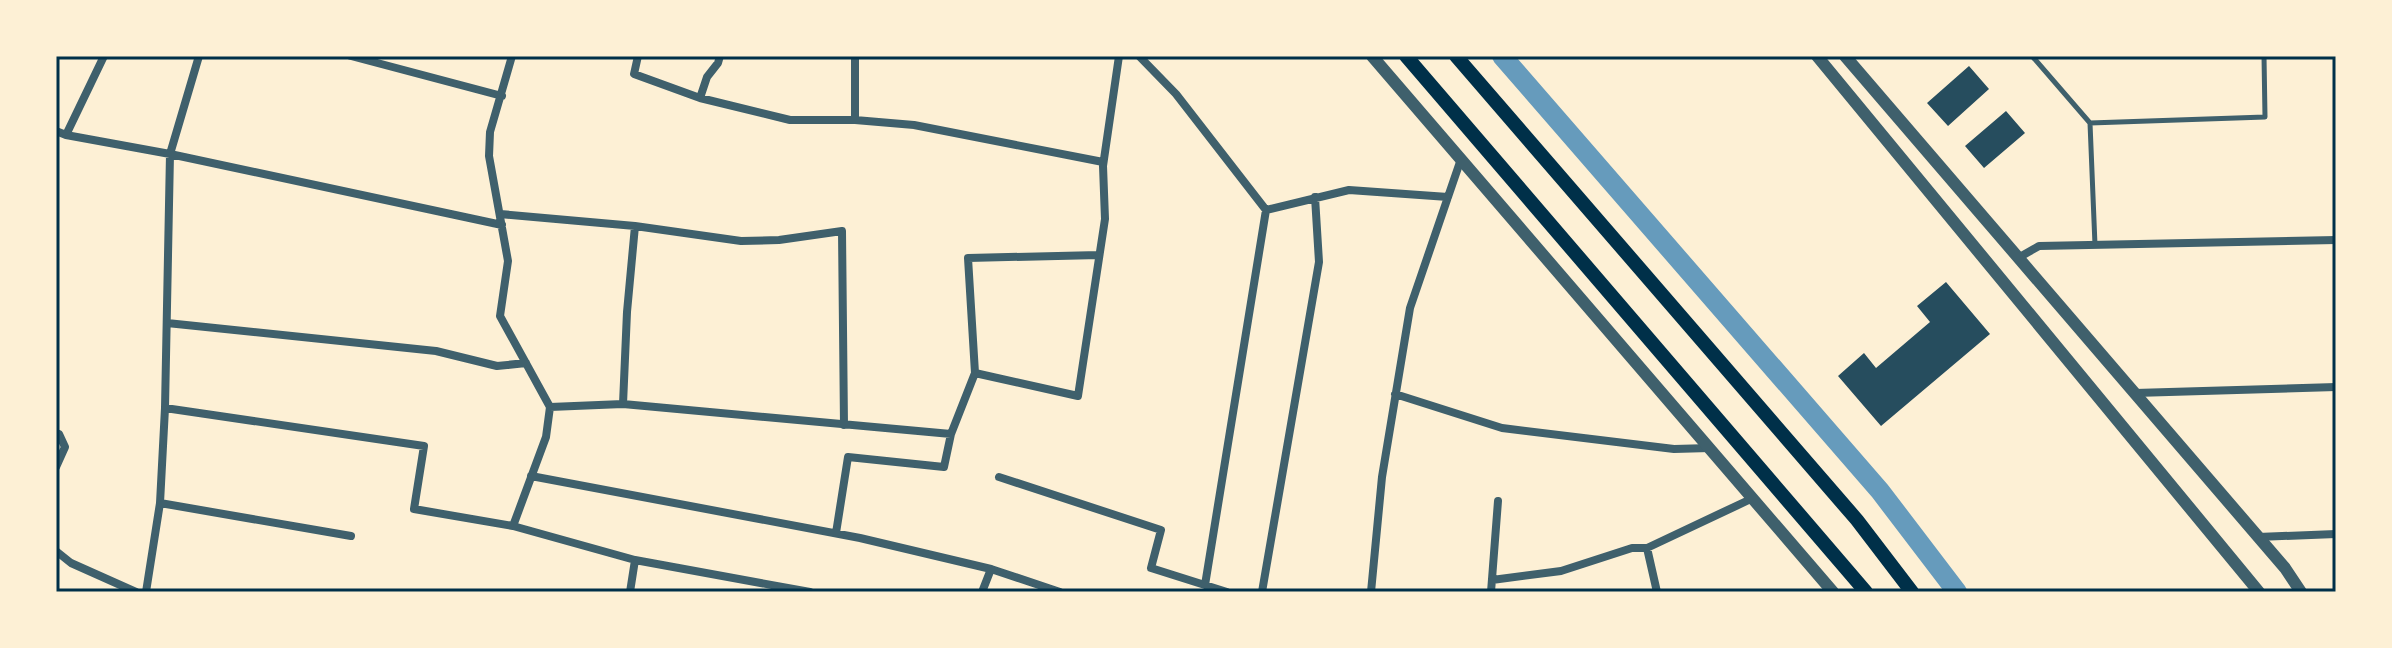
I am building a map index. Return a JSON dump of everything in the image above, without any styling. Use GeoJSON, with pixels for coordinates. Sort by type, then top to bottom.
{"type":"FeatureCollection","features":[{"type":"Feature","properties":{"kind":"main road"},"geometry":{"type":"LineString","coordinates":[[1406,56],[1866,592]]}},
{"type":"Feature","properties":{"kind":"main road"},"geometry":{"type":"LineString","coordinates":[[1456,56],[1857,520],[1912,592]]}},
{"type":"Feature","properties":{"kind":"street"},"geometry":{"type":"LineString","coordinates":[[66,135],[104,56]]}},
{"type":"Feature","properties":{"kind":"street"},"geometry":{"type":"LineString","coordinates":[[146,592],[160,503],[170,154],[199,56]]}},
{"type":"Feature","properties":{"kind":"street"},"geometry":{"type":"LineString","coordinates":[[351,56],[502,96]]}},
{"type":"Feature","properties":{"kind":"street"},"geometry":{"type":"LineString","coordinates":[[512,56],[490,132],[489,156],[508,261],[500,316],[550,407],[546,437],[513,526]]}},
{"type":"Feature","properties":{"kind":"street"},"geometry":{"type":"LineString","coordinates":[[638,56],[634,74],[700,98],[790,120],[855,120],[914,125],[1103,162]]}},
{"type":"Feature","properties":{"kind":"street"},"geometry":{"type":"LineString","coordinates":[[700,98],[707,77],[720,56]]}},
{"type":"Feature","properties":{"kind":"street"},"geometry":{"type":"LineString","coordinates":[[855,56],[855,120]]}},
{"type":"Feature","properties":{"kind":"street"},"geometry":{"type":"LineString","coordinates":[[975,373],[1078,396],[1105,219],[1103,162],[1119,56]]}},
{"type":"Feature","properties":{"kind":"street"},"geometry":{"type":"LineString","coordinates":[[1139,56],[1176,94],[1266,210],[1205,585]]}},
{"type":"Feature","properties":{"kind":"street"},"geometry":{"type":"LineString","coordinates":[[1372,56],[1833,592]]}},
{"type":"Feature","properties":{"kind":"street"},"geometry":{"type":"LineString","coordinates":[[1817,56],[2259,592]]}},
{"type":"Feature","properties":{"kind":"street"},"geometry":{"type":"LineString","coordinates":[[1845,56],[2285,568],[2301,592]]}},
{"type":"Feature","properties":{"kind":"street"},"geometry":{"type":"LineString","coordinates":[[56,131],[502,225]]}},
{"type":"Feature","properties":{"kind":"street"},"geometry":{"type":"LineString","coordinates":[[1371,592],[1382,477],[1410,308],[1461,158]]}},
{"type":"Feature","properties":{"kind":"street"},"geometry":{"type":"LineString","coordinates":[[1266,210],[1349,190],[1448,197]]}},
{"type":"Feature","properties":{"kind":"street"},"geometry":{"type":"LineString","coordinates":[[1262,592],[1319,262],[1315,197]]}},
{"type":"Feature","properties":{"kind":"street"},"geometry":{"type":"LineString","coordinates":[[500,214],[635,226],[741,241],[779,240],[842,231],[844,425]]}},
{"type":"Feature","properties":{"kind":"street"},"geometry":{"type":"LineString","coordinates":[[623,404],[635,226]]}},
{"type":"Feature","properties":{"kind":"street"},"geometry":{"type":"LineString","coordinates":[[2018,258],[2039,246],[2336,240]]}},
{"type":"Feature","properties":{"kind":"street"},"geometry":{"type":"LineString","coordinates":[[836,533],[848,457],[944,467],[951,434],[975,373],[968,258],[1099,255]]}},
{"type":"Feature","properties":{"kind":"street"},"geometry":{"type":"LineString","coordinates":[[167,323],[436,351],[497,366],[526,363]]}},
{"type":"Feature","properties":{"kind":"street"},"geometry":{"type":"LineString","coordinates":[[2134,393],[2336,387]]}},
{"type":"Feature","properties":{"kind":"street"},"geometry":{"type":"LineString","coordinates":[[1395,394],[1502,428],[1674,449],[1710,448]]}},
{"type":"Feature","properties":{"kind":"street"},"geometry":{"type":"LineString","coordinates":[[550,407],[623,404],[951,434]]}},
{"type":"Feature","properties":{"kind":"street"},"geometry":{"type":"LineString","coordinates":[[165,408],[424,446],[414,509],[513,526],[635,560],[810,592]]}},
{"type":"Feature","properties":{"kind":"street"},"geometry":{"type":"LineString","coordinates":[[56,433],[65,447],[56,467]]}},
{"type":"Feature","properties":{"kind":"street"},"geometry":{"type":"LineString","coordinates":[[531,476],[836,533],[991,569],[1060,592]]}},
{"type":"Feature","properties":{"kind":"street"},"geometry":{"type":"LineString","coordinates":[[999,477],[1161,530],[1151,568],[1227,592]]}},
{"type":"Feature","properties":{"kind":"street"},"geometry":{"type":"LineString","coordinates":[[1492,580],[1561,571],[1632,548],[1647,548],[1753,498]]}},
{"type":"Feature","properties":{"kind":"street"},"geometry":{"type":"LineString","coordinates":[[1491,592],[1498,501]]}},
{"type":"Feature","properties":{"kind":"street"},"geometry":{"type":"LineString","coordinates":[[160,503],[351,536]]}},
{"type":"Feature","properties":{"kind":"street"},"geometry":{"type":"LineString","coordinates":[[2258,537],[2336,534]]}},
{"type":"Feature","properties":{"kind":"street"},"geometry":{"type":"LineString","coordinates":[[1647,548],[1657,592]]}},
{"type":"Feature","properties":{"kind":"street"},"geometry":{"type":"LineString","coordinates":[[56,551],[71,563],[136,592]]}},
{"type":"Feature","properties":{"kind":"street"},"geometry":{"type":"LineString","coordinates":[[630,592],[635,560]]}},
{"type":"Feature","properties":{"kind":"street"},"geometry":{"type":"LineString","coordinates":[[982,592],[991,569]]}},
{"type":"Feature","properties":{"kind":"street"},"geometry":{"type":"LineString","coordinates":[[108,592],[113,582]]}},
{"type":"Feature","properties":{"kind":"lane"},"geometry":{"type":"LineString","coordinates":[[2032,56],[2090,123],[2095,245]]}},
{"type":"Feature","properties":{"kind":"lane"},"geometry":{"type":"LineString","coordinates":[[2090,123],[2265,117],[2264,56]]}},
{"type":"Feature","properties":{"kind":"building"},"geometry":{"type":"Polygon","coordinates":[[[1969,66],[1989,89],[1948,126],[1927,103],[1969,66]]]}},
{"type":"Feature","properties":{"kind":"building"},"geometry":{"type":"Polygon","coordinates":[[[2006,111],[2025,133],[1984,168],[1965,146],[2006,111]]]}},
{"type":"Feature","properties":{"kind":"building"},"geometry":{"type":"Polygon","coordinates":[[[1946,282],[1990,334],[1881,426],[1838,376],[1864,353],[1876,368],[1930,322],[1917,306],[1946,282]]]}},
{"type":"Feature","properties":{"kind":"waterway"},"geometry":{"type":"LineString","coordinates":[[1502,56],[1880,491],[1957,592]]}}]}
